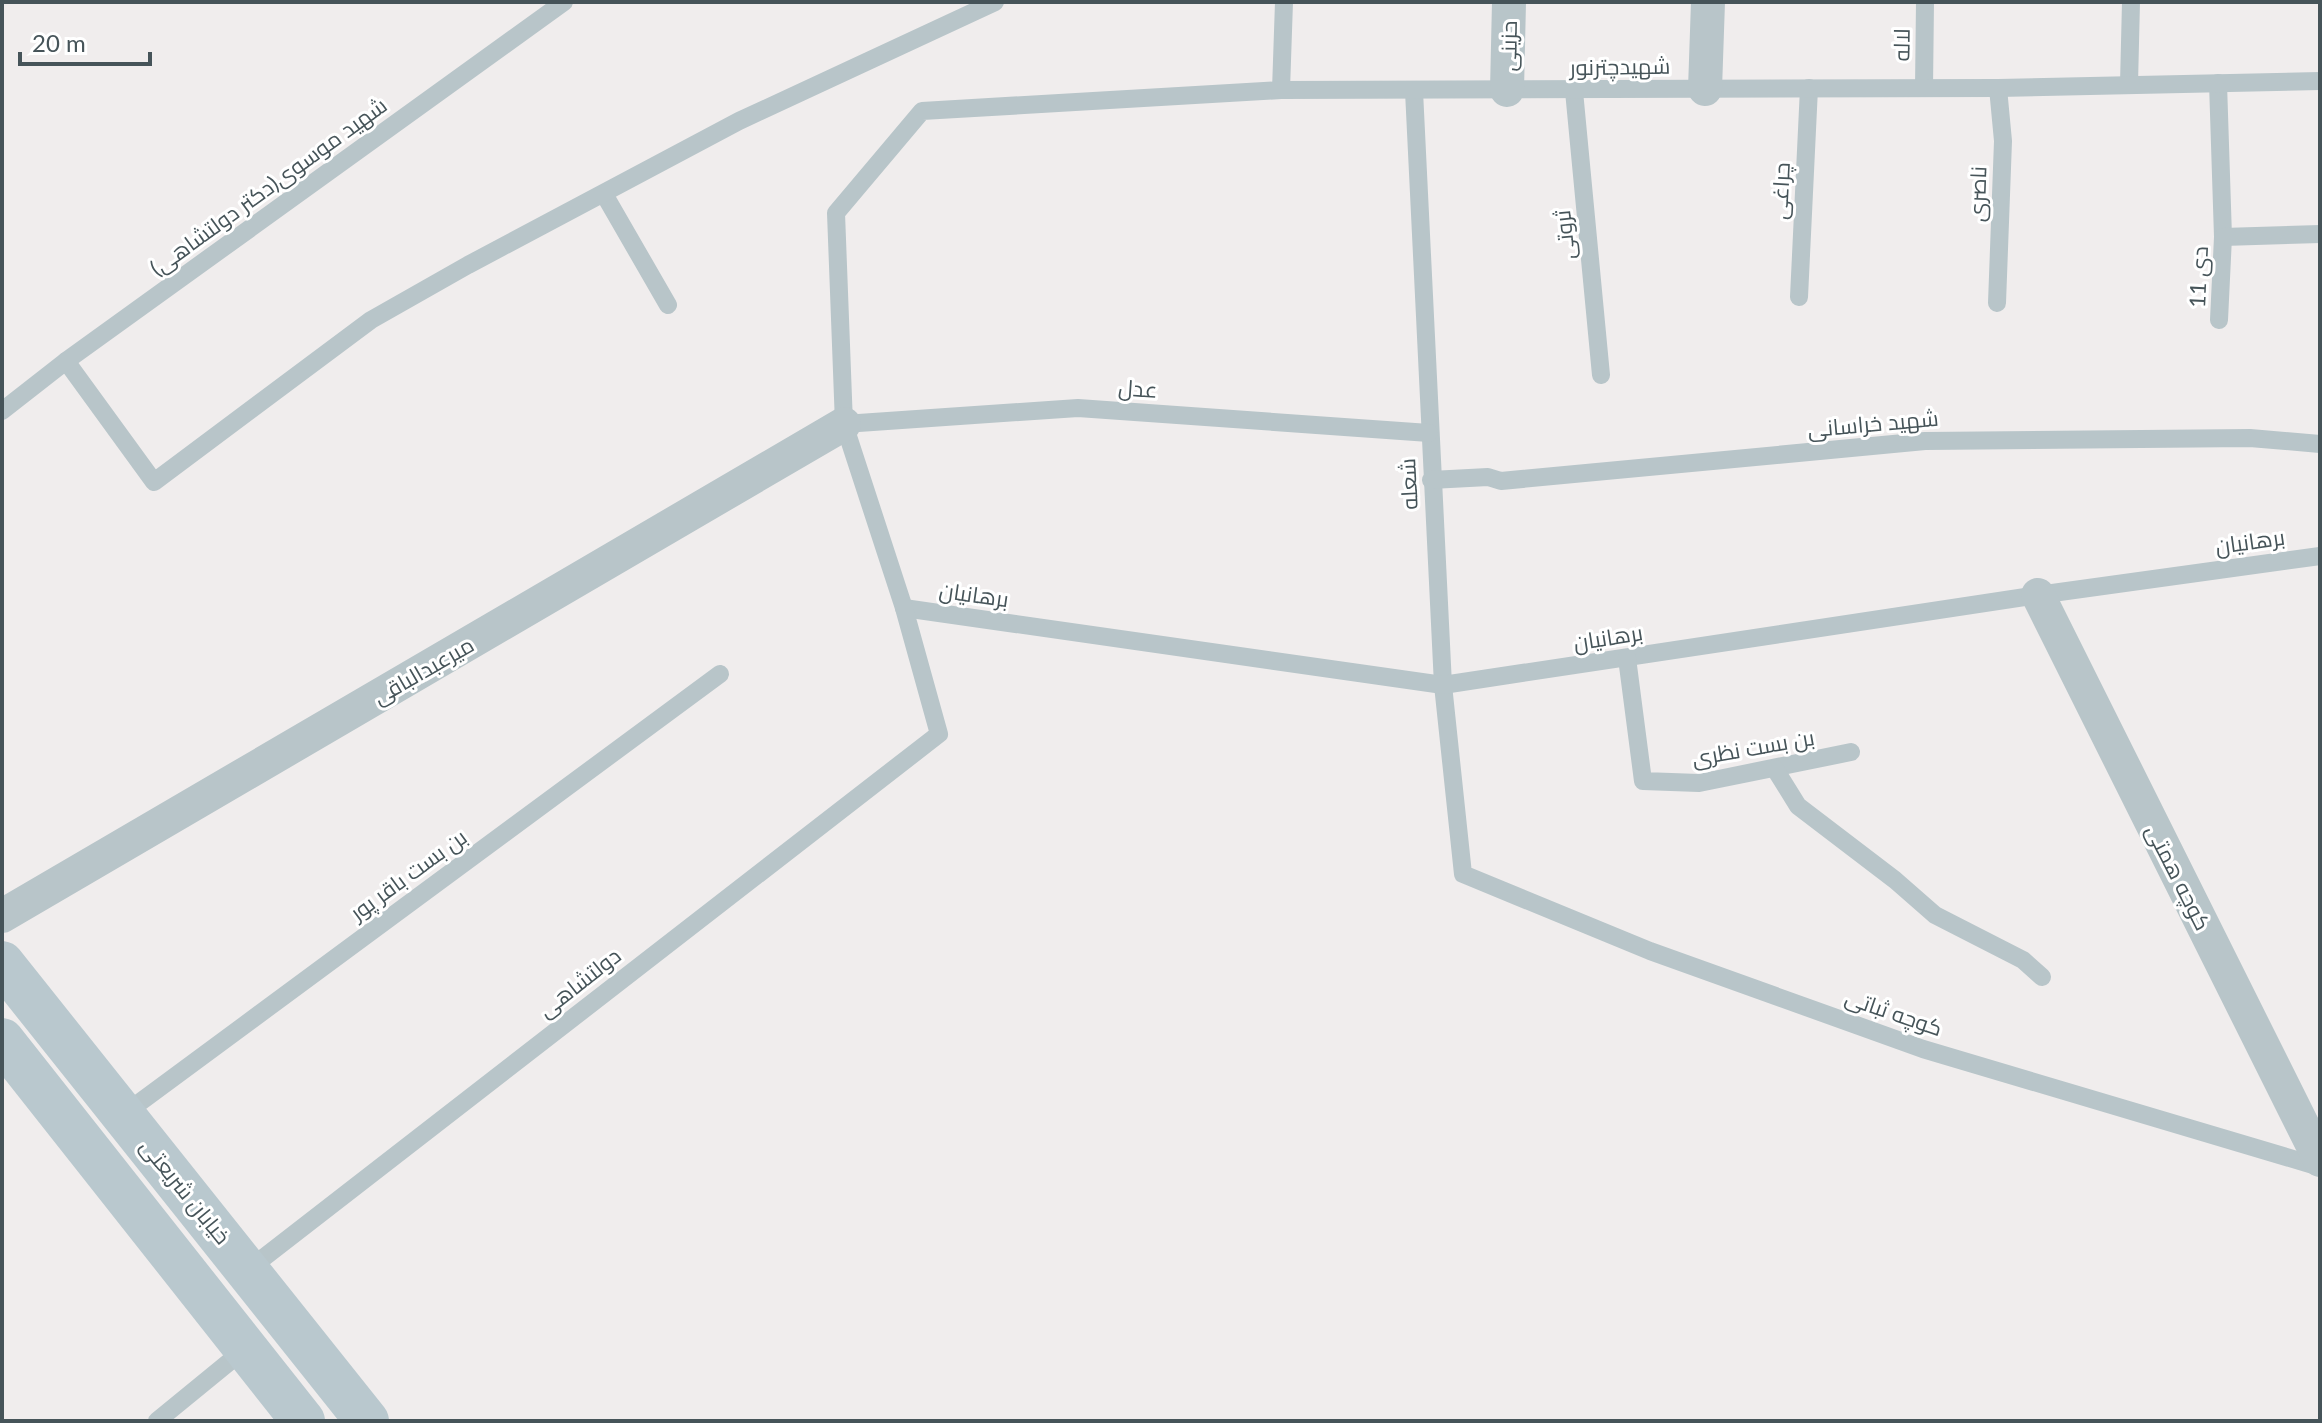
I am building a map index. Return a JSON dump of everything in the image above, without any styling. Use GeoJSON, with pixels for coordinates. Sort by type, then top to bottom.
{"type":"FeatureCollection","features":[{"type":"Feature","properties":{"kind":"main road","name":"خیابان شریعتی"},"geometry":{"type":"LineString","coordinates":[[2,963],[249,1269],[367,1421]]}},
{"type":"Feature","properties":{"kind":"main road"},"geometry":{"type":"LineString","coordinates":[[2,1040],[303,1421]]}},
{"type":"Feature","properties":{"kind":"street","name":"حزینی"},"geometry":{"type":"LineString","coordinates":[[1507,90],[1509,2]]}},
{"type":"Feature","properties":{"kind":"street"},"geometry":{"type":"LineString","coordinates":[[1705,89],[1708,2]]}},
{"type":"Feature","properties":{"kind":"street","name":"میرعبدالباقی"},"geometry":{"type":"LineString","coordinates":[[2,916],[844,424]]}},
{"type":"Feature","properties":{"kind":"street","name":"کوچه همتی"},"geometry":{"type":"LineString","coordinates":[[2038,595],[2320,1160]]}},
{"type":"Feature","properties":{"kind":"lane","name":"شهید موسوی(دکتر دولتشاهی)"},"geometry":{"type":"LineString","coordinates":[[2,411],[66,361],[564,2]]}},
{"type":"Feature","properties":{"kind":"lane"},"geometry":{"type":"LineString","coordinates":[[66,361],[154,482],[371,320],[739,121],[995,2]]}},
{"type":"Feature","properties":{"kind":"lane"},"geometry":{"type":"LineString","coordinates":[[1281,90],[1284,2]]}},
{"type":"Feature","properties":{"kind":"lane","name":"لاله"},"geometry":{"type":"LineString","coordinates":[[1924,88],[1925,2]]}},
{"type":"Feature","properties":{"kind":"lane"},"geometry":{"type":"LineString","coordinates":[[2129,84],[2131,2]]}},
{"type":"Feature","properties":{"kind":"lane","name":"شهیدچترنور"},"geometry":{"type":"LineString","coordinates":[[844,424],[836,213],[922,111],[1281,90],[1998,88],[2320,81]]}},
{"type":"Feature","properties":{"kind":"lane"},"geometry":{"type":"LineString","coordinates":[[2218,83],[2223,237]]}},
{"type":"Feature","properties":{"kind":"lane","name":"چراغی"},"geometry":{"type":"LineString","coordinates":[[1799,297],[1809,88]]}},
{"type":"Feature","properties":{"kind":"lane","name":"ناصری"},"geometry":{"type":"LineString","coordinates":[[1997,303],[2003,141],[1998,88]]}},
{"type":"Feature","properties":{"kind":"lane","name":"شعله"},"geometry":{"type":"LineString","coordinates":[[1414,91],[1443,685],[1463,874]]}},
{"type":"Feature","properties":{"kind":"lane","name":"ثروتی"},"geometry":{"type":"LineString","coordinates":[[1574,91],[1601,375]]}},
{"type":"Feature","properties":{"kind":"lane"},"geometry":{"type":"LineString","coordinates":[[604,194],[668,305]]}},
{"type":"Feature","properties":{"kind":"lane","name":"11 دی"},"geometry":{"type":"LineString","coordinates":[[2219,320],[2223,237],[2320,234]]}},
{"type":"Feature","properties":{"kind":"lane","name":"عدل"},"geometry":{"type":"LineString","coordinates":[[844,424],[1078,408],[1429,433]]}},
{"type":"Feature","properties":{"kind":"lane"},"geometry":{"type":"LineString","coordinates":[[844,424],[904,608]]}},
{"type":"Feature","properties":{"kind":"lane","name":"شهید خراسانی"},"geometry":{"type":"LineString","coordinates":[[1431,480],[1488,477],[1501,481],[1925,441],[2250,438],[2320,444]]}},
{"type":"Feature","properties":{"kind":"lane","name":"برهانیان"},"geometry":{"type":"LineString","coordinates":[[904,608],[1443,685],[2038,595],[2320,556]]}},
{"type":"Feature","properties":{"kind":"lane","name":"دولتشاهی"},"geometry":{"type":"LineString","coordinates":[[249,1269],[939,734],[904,608]]}},
{"type":"Feature","properties":{"kind":"lane","name":"بن بست نظری"},"geometry":{"type":"LineString","coordinates":[[1627,658],[1643,781],[1699,783],[1851,752]]}},
{"type":"Feature","properties":{"kind":"lane","name":"بن بست باقر پور"},"geometry":{"type":"LineString","coordinates":[[124,1114],[720,674]]}},
{"type":"Feature","properties":{"kind":"lane"},"geometry":{"type":"LineString","coordinates":[[1775,769],[1798,806],[1935,915],[2023,960],[2042,977]]}},
{"type":"Feature","properties":{"kind":"lane","name":"کوچه ثباتی"},"geometry":{"type":"LineString","coordinates":[[1463,874],[1650,951],[1923,1049],[2320,1167]]}},
{"type":"Feature","properties":{"kind":"lane"},"geometry":{"type":"LineString","coordinates":[[157,1421],[245,1349]]}}]}
